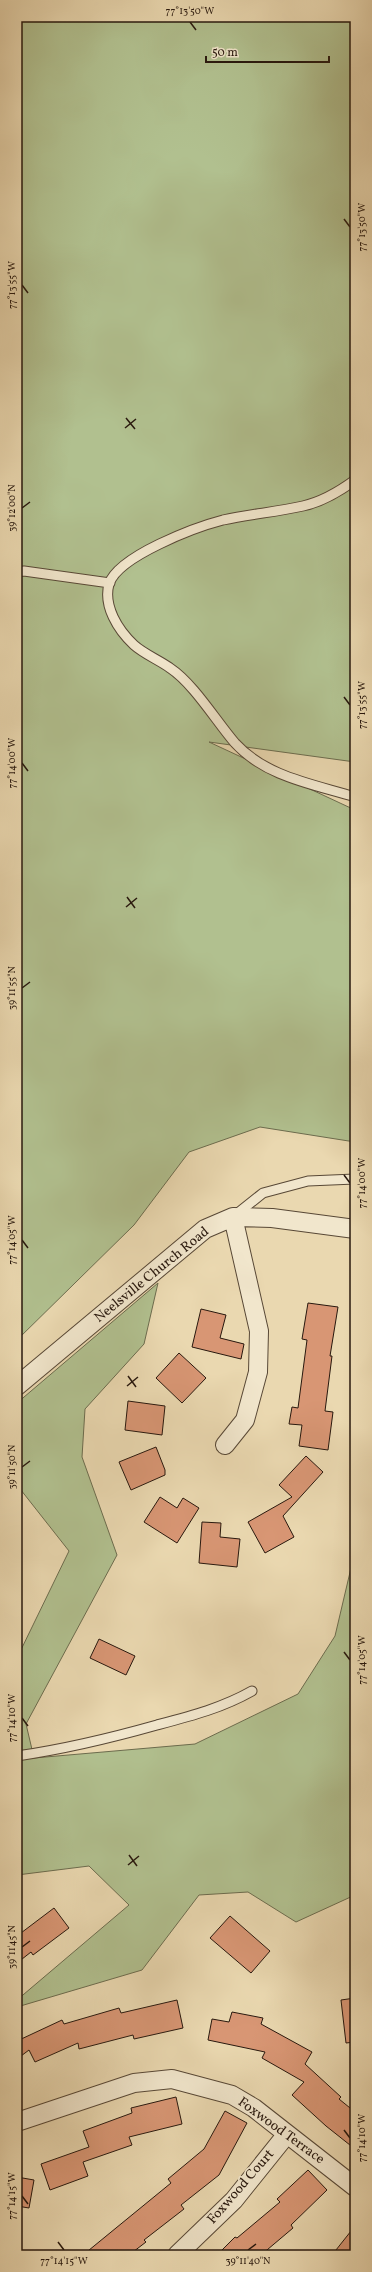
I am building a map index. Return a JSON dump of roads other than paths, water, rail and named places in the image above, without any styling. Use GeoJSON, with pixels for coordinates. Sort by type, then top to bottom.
{"type":"FeatureCollection","features":[{"type":"Feature","properties":{"kind":"street","name":"Neelsville Church Road"},"geometry":{"type":"LineString","coordinates":[[17,1386],[205,1229],[233,1217],[272,1218],[355,1229]]}},
{"type":"Feature","properties":{"kind":"street"},"geometry":{"type":"LineString","coordinates":[[225,1445],[245,1420],[258,1365],[259,1331],[233,1217]]}},
{"type":"Feature","properties":{"kind":"street","name":"Foxwood Terrace"},"geometry":{"type":"LineString","coordinates":[[17,2122],[134,2083],[172,2079],[232,2095],[254,2108],[355,2187]]}},
{"type":"Feature","properties":{"kind":"street","name":"Foxwood Court"},"geometry":{"type":"LineString","coordinates":[[178,2255],[234,2200],[287,2134]]}},
{"type":"Feature","properties":{"kind":"lane"},"geometry":{"type":"LineString","coordinates":[[355,480],[324,498],[303,506],[222,521],[174,536],[148,550],[127,564],[110,583],[107,599],[114,618],[134,646],[172,669],[250,757],[271,770],[355,797]]}},
{"type":"Feature","properties":{"kind":"lane"},"geometry":{"type":"LineString","coordinates":[[17,572],[24,571],[110,583]]}},
{"type":"Feature","properties":{"kind":"lane"},"geometry":{"type":"LineString","coordinates":[[233,1217],[263,1193],[308,1181],[355,1179]]}},
{"type":"Feature","properties":{"kind":"lane"},"geometry":{"type":"LineString","coordinates":[[17,1756],[96,1742],[208,1711],[232,1702],[252,1691]]}}]}
